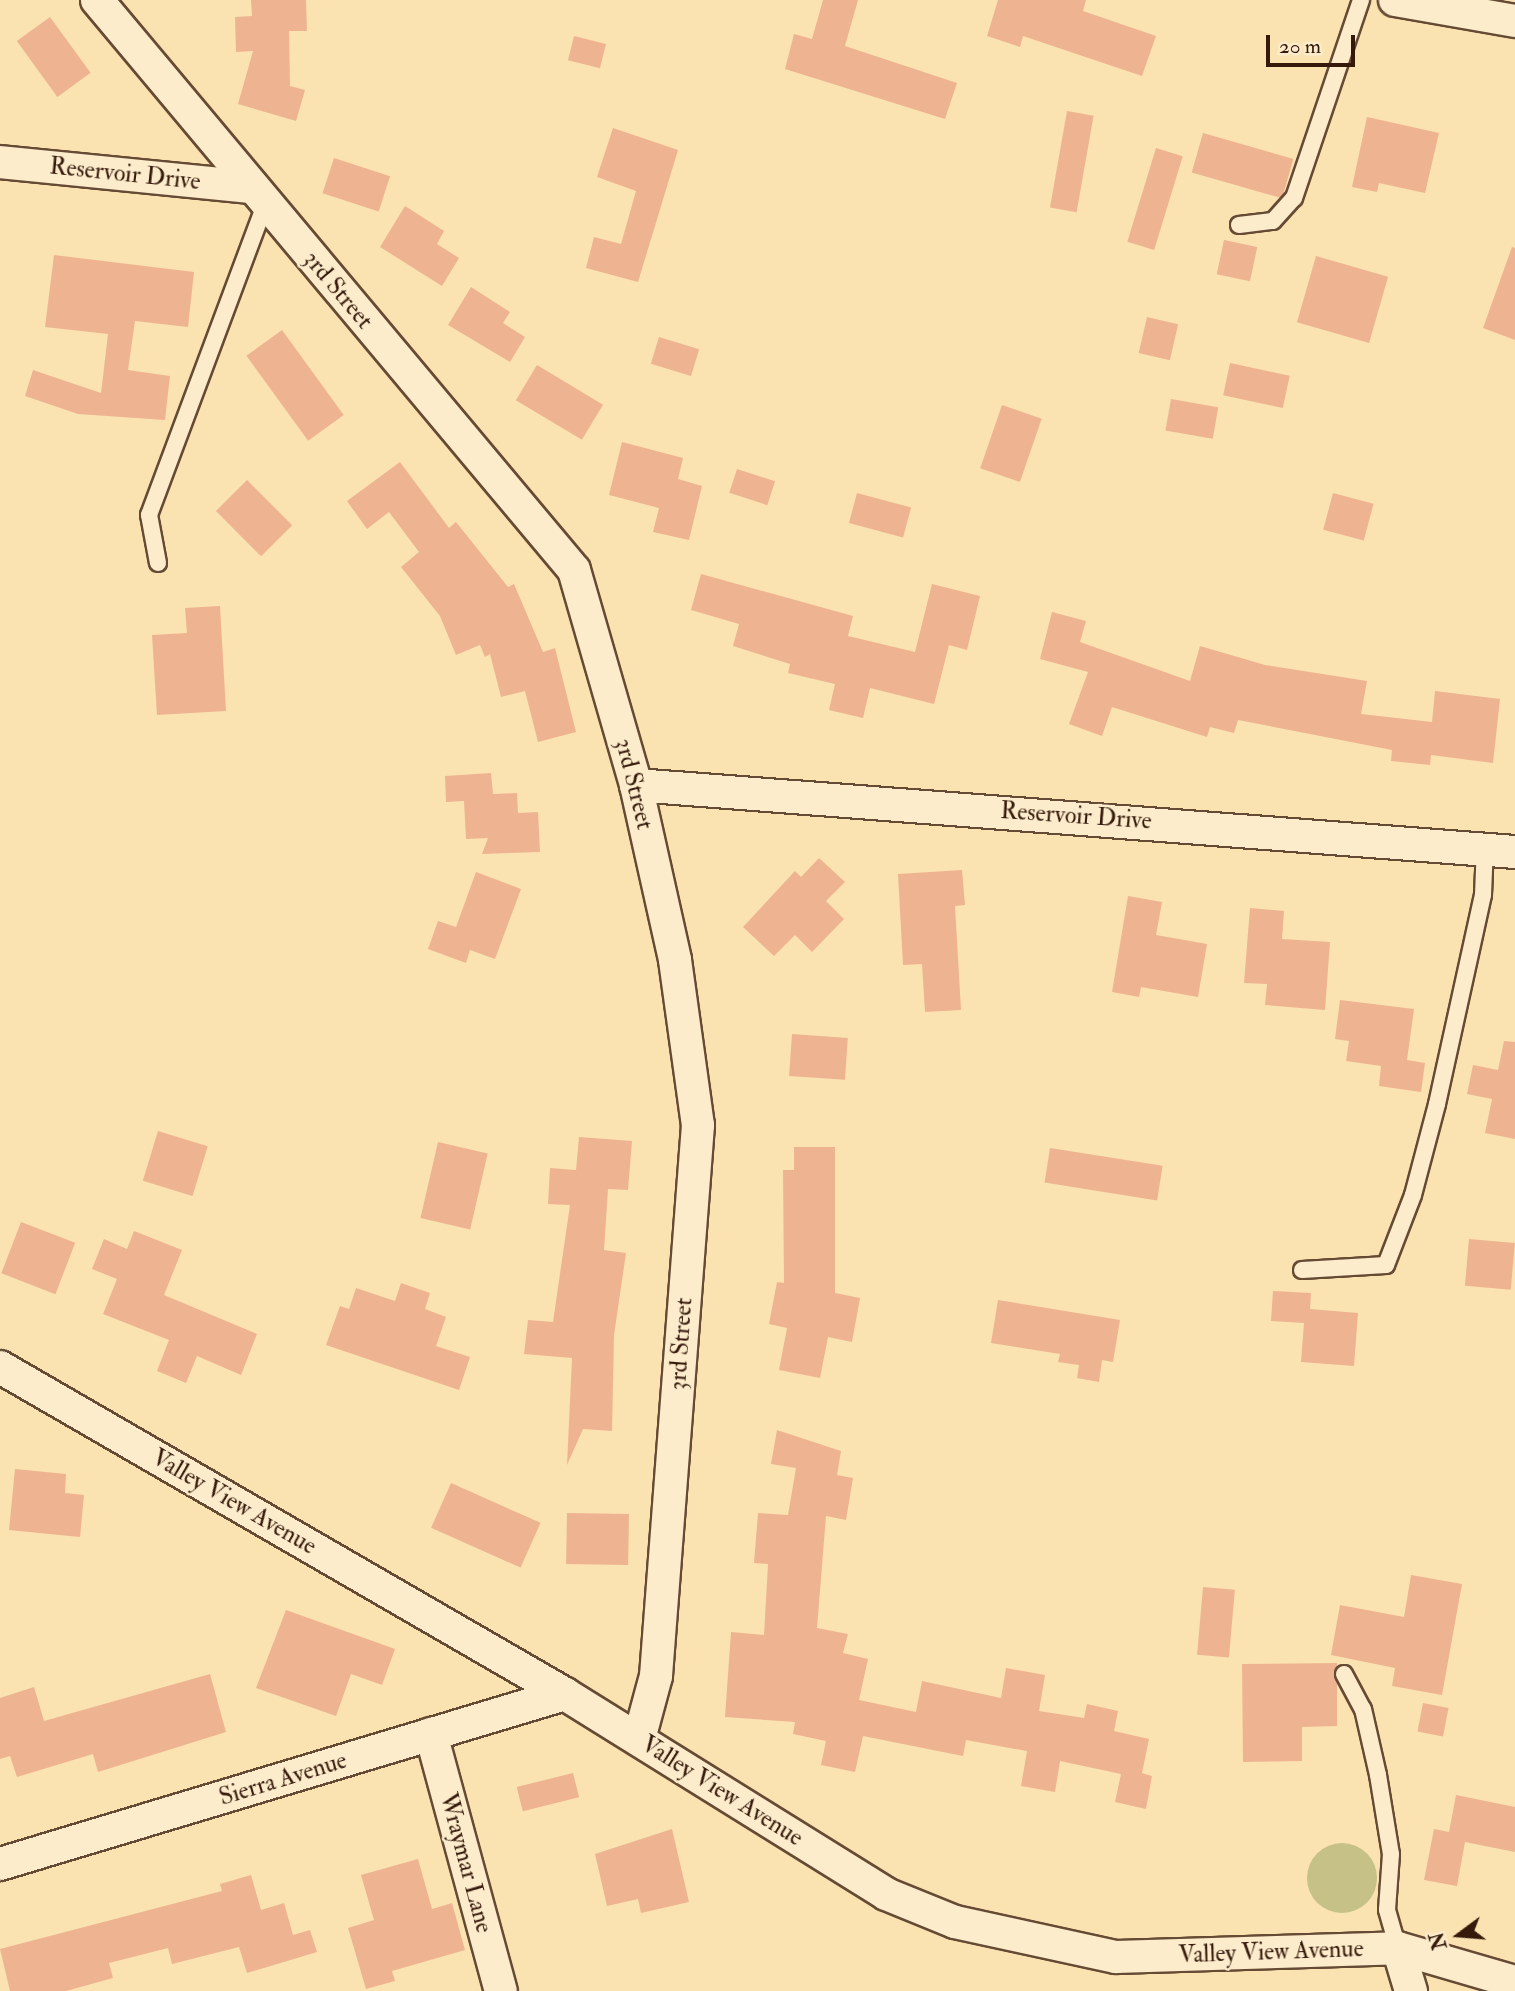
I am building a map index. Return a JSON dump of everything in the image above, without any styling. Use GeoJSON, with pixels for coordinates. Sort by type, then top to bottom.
{"type":"FeatureCollection","features":[{"type":"Feature","properties":{"kind":"street","name":"3rd Street"},"geometry":{"type":"LineString","coordinates":[[97,0],[258,196],[574,570],[636,785],[675,960],[698,1125],[656,1676],[639,1739]]}},
{"type":"Feature","properties":{"kind":"street"},"geometry":{"type":"LineString","coordinates":[[1395,0],[1515,21]]}},
{"type":"Feature","properties":{"kind":"street","name":"Reservoir Drive"},"geometry":{"type":"LineString","coordinates":[[0,162],[258,196]]}},
{"type":"Feature","properties":{"kind":"street","name":"Reservoir Drive"},"geometry":{"type":"LineString","coordinates":[[636,785],[1485,846],[1515,852]]}},
{"type":"Feature","properties":{"kind":"street","name":"Valley View Avenue"},"geometry":{"type":"LineString","coordinates":[[0,1367],[565,1694],[886,1894],[955,1922],[1116,1957],[1398,1948],[1515,1982]]}},
{"type":"Feature","properties":{"kind":"street","name":"Sierra Avenue"},"geometry":{"type":"LineString","coordinates":[[0,1864],[565,1694]]}},
{"type":"Feature","properties":{"kind":"street","name":"Wraymar Lane"},"geometry":{"type":"LineString","coordinates":[[431,1734],[501,1991]]}},
{"type":"Feature","properties":{"kind":"street"},"geometry":{"type":"LineString","coordinates":[[1398,1948],[1412,1991]]}},
{"type":"Feature","properties":{"kind":"lane"},"geometry":{"type":"LineString","coordinates":[[1239,225],[1273,222],[1294,198],[1361,0]]}},
{"type":"Feature","properties":{"kind":"lane"},"geometry":{"type":"LineString","coordinates":[[158,563],[149,515],[258,196]]}},
{"type":"Feature","properties":{"kind":"lane"},"geometry":{"type":"LineString","coordinates":[[1302,1270],[1386,1265],[1413,1195],[1437,1104],[1483,895],[1485,846]]}},
{"type":"Feature","properties":{"kind":"lane"},"geometry":{"type":"LineString","coordinates":[[1344,1674],[1363,1709],[1378,1775],[1391,1854],[1387,1910],[1398,1948]]}},
{"type":"Feature","properties":{"kind":"shaded area"},"geometry":{"type":"Polygon","coordinates":[[[1342,1843],[1367,1853],[1377,1878],[1367,1903],[1342,1913],[1317,1903],[1307,1878],[1317,1853],[1342,1843]]]}},
{"type":"Feature","properties":{"kind":"building"},"geometry":{"type":"Polygon","coordinates":[[[251,0],[306,0],[307,31],[289,31],[290,86],[305,90],[296,121],[238,104],[253,51],[236,52],[235,17],[252,16],[251,0]]]}},
{"type":"Feature","properties":{"kind":"building"},"geometry":{"type":"Polygon","coordinates":[[[823,0],[858,0],[845,46],[957,83],[945,119],[785,69],[794,34],[812,39],[823,0]]]}},
{"type":"Feature","properties":{"kind":"building"},"geometry":{"type":"Polygon","coordinates":[[[998,0],[1086,0],[1083,11],[1156,36],[1142,76],[1023,36],[1020,47],[987,36],[998,0]]]}},
{"type":"Feature","properties":{"kind":"building"},"geometry":{"type":"Polygon","coordinates":[[[50,17],[91,73],[57,97],[17,41],[50,17]]]}},
{"type":"Feature","properties":{"kind":"building"},"geometry":{"type":"Polygon","coordinates":[[[574,36],[606,44],[600,68],[568,60],[574,36]]]}},
{"type":"Feature","properties":{"kind":"building"},"geometry":{"type":"Polygon","coordinates":[[[1067,111],[1094,116],[1077,212],[1050,208],[1067,111]]]}},
{"type":"Feature","properties":{"kind":"building"},"geometry":{"type":"Polygon","coordinates":[[[1367,117],[1439,133],[1425,193],[1379,183],[1377,192],[1352,187],[1367,117]]]}},
{"type":"Feature","properties":{"kind":"building"},"geometry":{"type":"Polygon","coordinates":[[[613,128],[678,150],[638,282],[586,268],[594,237],[621,244],[636,191],[597,177],[613,128]]]}},
{"type":"Feature","properties":{"kind":"building"},"geometry":{"type":"Polygon","coordinates":[[[1203,133],[1293,159],[1282,198],[1192,172],[1203,133]]]}},
{"type":"Feature","properties":{"kind":"building"},"geometry":{"type":"Polygon","coordinates":[[[1156,148],[1183,156],[1154,250],[1127,242],[1156,148]]]}},
{"type":"Feature","properties":{"kind":"building"},"geometry":{"type":"Polygon","coordinates":[[[334,158],[390,176],[379,211],[323,193],[334,158]]]}},
{"type":"Feature","properties":{"kind":"building"},"geometry":{"type":"Polygon","coordinates":[[[405,206],[444,231],[437,244],[459,258],[442,286],[380,247],[405,206]]]}},
{"type":"Feature","properties":{"kind":"building"},"geometry":{"type":"Polygon","coordinates":[[[1224,240],[1257,247],[1250,281],[1217,274],[1224,240]]]}},
{"type":"Feature","properties":{"kind":"building"},"geometry":{"type":"Polygon","coordinates":[[[1512,247],[1515,248],[1515,340],[1483,328],[1512,247]]]}},
{"type":"Feature","properties":{"kind":"building"},"geometry":{"type":"Polygon","coordinates":[[[54,255],[194,272],[188,327],[135,321],[128,370],[170,376],[165,420],[78,414],[25,396],[33,370],[101,393],[108,334],[45,327],[54,255]]]}},
{"type":"Feature","properties":{"kind":"building"},"geometry":{"type":"Polygon","coordinates":[[[1316,256],[1388,277],[1369,343],[1297,322],[1316,256]]]}},
{"type":"Feature","properties":{"kind":"building"},"geometry":{"type":"Polygon","coordinates":[[[471,287],[510,312],[503,323],[525,337],[510,362],[448,325],[471,287]]]}},
{"type":"Feature","properties":{"kind":"building"},"geometry":{"type":"Polygon","coordinates":[[[1147,317],[1178,324],[1170,360],[1139,353],[1147,317]]]}},
{"type":"Feature","properties":{"kind":"building"},"geometry":{"type":"Polygon","coordinates":[[[282,330],[344,415],[308,441],[246,356],[282,330]]]}},
{"type":"Feature","properties":{"kind":"building"},"geometry":{"type":"Polygon","coordinates":[[[659,337],[699,349],[691,376],[651,364],[659,337]]]}},
{"type":"Feature","properties":{"kind":"building"},"geometry":{"type":"Polygon","coordinates":[[[1230,363],[1290,376],[1283,408],[1223,395],[1230,363]]]}},
{"type":"Feature","properties":{"kind":"building"},"geometry":{"type":"Polygon","coordinates":[[[537,365],[603,405],[582,440],[516,400],[537,365]]]}},
{"type":"Feature","properties":{"kind":"building"},"geometry":{"type":"Polygon","coordinates":[[[1171,399],[1218,407],[1213,439],[1165,431],[1171,399]]]}},
{"type":"Feature","properties":{"kind":"building"},"geometry":{"type":"Polygon","coordinates":[[[1002,405],[1042,419],[1020,482],[980,468],[1002,405]]]}},
{"type":"Feature","properties":{"kind":"building"},"geometry":{"type":"Polygon","coordinates":[[[622,442],[683,458],[678,479],[702,486],[689,540],[653,532],[659,508],[609,495],[622,442]]]}},
{"type":"Feature","properties":{"kind":"building"},"geometry":{"type":"Polygon","coordinates":[[[400,462],[449,528],[456,522],[508,587],[514,584],[543,652],[555,648],[576,732],[538,742],[525,691],[501,697],[490,654],[485,657],[480,645],[456,655],[440,616],[401,567],[419,552],[389,512],[367,529],[347,501],[400,462]]]}},
{"type":"Feature","properties":{"kind":"building"},"geometry":{"type":"Polygon","coordinates":[[[737,469],[775,481],[767,505],[729,493],[737,469]]]}},
{"type":"Feature","properties":{"kind":"building"},"geometry":{"type":"Polygon","coordinates":[[[247,480],[292,525],[261,556],[216,511],[247,480]]]}},
{"type":"Feature","properties":{"kind":"building"},"geometry":{"type":"Polygon","coordinates":[[[857,493],[911,507],[903,537],[849,523],[857,493]]]}},
{"type":"Feature","properties":{"kind":"building"},"geometry":{"type":"Polygon","coordinates":[[[1333,493],[1374,504],[1364,541],[1323,530],[1333,493]]]}},
{"type":"Feature","properties":{"kind":"building"},"geometry":{"type":"Polygon","coordinates":[[[701,574],[853,616],[848,636],[915,652],[932,584],[980,596],[967,650],[949,645],[934,704],[870,688],[863,718],[829,710],[835,684],[788,673],[790,664],[733,646],[739,624],[691,610],[701,574]]]}},
{"type":"Feature","properties":{"kind":"building"},"geometry":{"type":"Polygon","coordinates":[[[220,606],[226,711],[157,715],[152,635],[187,633],[185,608],[220,606]]]}},
{"type":"Feature","properties":{"kind":"building"},"geometry":{"type":"Polygon","coordinates":[[[1052,612],[1086,621],[1080,642],[1190,681],[1200,646],[1265,665],[1367,681],[1361,714],[1432,722],[1435,691],[1500,699],[1493,763],[1431,755],[1430,765],[1391,761],[1392,750],[1238,720],[1234,733],[1210,727],[1207,737],[1112,707],[1102,736],[1069,724],[1088,672],[1040,659],[1052,612]]]}},
{"type":"Feature","properties":{"kind":"building"},"geometry":{"type":"Polygon","coordinates":[[[491,773],[493,794],[517,793],[518,813],[538,812],[540,852],[482,854],[488,838],[466,839],[464,801],[446,802],[445,776],[491,773]]]}},
{"type":"Feature","properties":{"kind":"building"},"geometry":{"type":"Polygon","coordinates":[[[819,858],[845,882],[826,901],[844,919],[812,952],[795,935],[774,956],[743,927],[795,871],[801,877],[819,858]]]}},
{"type":"Feature","properties":{"kind":"building"},"geometry":{"type":"Polygon","coordinates":[[[962,870],[965,905],[955,906],[961,1010],[925,1012],[922,964],[903,965],[898,874],[962,870]]]}},
{"type":"Feature","properties":{"kind":"building"},"geometry":{"type":"Polygon","coordinates":[[[476,872],[521,889],[495,959],[470,950],[466,963],[428,949],[438,921],[456,927],[476,872]]]}},
{"type":"Feature","properties":{"kind":"building"},"geometry":{"type":"Polygon","coordinates":[[[1128,896],[1162,902],[1156,935],[1207,944],[1198,997],[1141,987],[1139,997],[1112,992],[1128,896]]]}},
{"type":"Feature","properties":{"kind":"building"},"geometry":{"type":"Polygon","coordinates":[[[1250,908],[1284,911],[1282,939],[1330,942],[1325,1010],[1265,1005],[1267,984],[1244,983],[1250,908]]]}},
{"type":"Feature","properties":{"kind":"building"},"geometry":{"type":"Polygon","coordinates":[[[1340,1000],[1414,1009],[1407,1060],[1425,1063],[1421,1092],[1379,1086],[1381,1066],[1346,1061],[1349,1041],[1335,1039],[1340,1000]]]}},
{"type":"Feature","properties":{"kind":"building"},"geometry":{"type":"Polygon","coordinates":[[[792,1034],[848,1038],[845,1080],[789,1076],[792,1034]]]}},
{"type":"Feature","properties":{"kind":"building"},"geometry":{"type":"Polygon","coordinates":[[[1504,1041],[1515,1042],[1515,1139],[1485,1133],[1492,1099],[1467,1094],[1473,1065],[1498,1070],[1504,1041]]]}},
{"type":"Feature","properties":{"kind":"building"},"geometry":{"type":"Polygon","coordinates":[[[158,1131],[208,1146],[193,1196],[143,1181],[158,1131]]]}},
{"type":"Feature","properties":{"kind":"building"},"geometry":{"type":"Polygon","coordinates":[[[579,1137],[632,1141],[628,1190],[608,1189],[604,1250],[626,1253],[614,1335],[612,1431],[583,1429],[567,1465],[572,1358],[524,1354],[528,1320],[553,1322],[570,1205],[548,1204],[550,1168],[576,1170],[579,1137]]]}},
{"type":"Feature","properties":{"kind":"building"},"geometry":{"type":"Polygon","coordinates":[[[438,1142],[488,1153],[470,1229],[420,1218],[438,1142]]]}},
{"type":"Feature","properties":{"kind":"building"},"geometry":{"type":"Polygon","coordinates":[[[794,1147],[835,1147],[835,1293],[860,1298],[852,1342],[828,1337],[820,1378],[779,1370],[787,1328],[769,1324],[777,1282],[784,1283],[783,1170],[794,1170],[794,1147]]]}},
{"type":"Feature","properties":{"kind":"building"},"geometry":{"type":"Polygon","coordinates":[[[1050,1148],[1163,1166],[1157,1200],[1045,1183],[1050,1148]]]}},
{"type":"Feature","properties":{"kind":"building"},"geometry":{"type":"Polygon","coordinates":[[[21,1222],[75,1243],[55,1294],[1,1273],[21,1222]]]}},
{"type":"Feature","properties":{"kind":"building"},"geometry":{"type":"Polygon","coordinates":[[[134,1231],[182,1250],[164,1295],[257,1334],[241,1375],[197,1356],[186,1383],[157,1371],[169,1340],[103,1314],[117,1279],[92,1269],[104,1239],[127,1249],[134,1231]]]}},
{"type":"Feature","properties":{"kind":"building"},"geometry":{"type":"Polygon","coordinates":[[[1469,1239],[1515,1243],[1511,1290],[1465,1286],[1469,1239]]]}},
{"type":"Feature","properties":{"kind":"building"},"geometry":{"type":"Polygon","coordinates":[[[401,1283],[430,1293],[425,1309],[446,1317],[436,1346],[470,1357],[459,1390],[326,1345],[340,1306],[349,1309],[356,1288],[395,1301],[401,1283]]]}},
{"type":"Feature","properties":{"kind":"building"},"geometry":{"type":"Polygon","coordinates":[[[1273,1291],[1311,1293],[1310,1309],[1358,1313],[1354,1366],[1301,1362],[1304,1323],[1271,1321],[1273,1291]]]}},
{"type":"Feature","properties":{"kind":"building"},"geometry":{"type":"Polygon","coordinates":[[[998,1300],[1120,1320],[1113,1362],[1102,1360],[1099,1382],[1077,1378],[1079,1365],[1058,1362],[1060,1354],[991,1343],[998,1300]]]}},
{"type":"Feature","properties":{"kind":"building"},"geometry":{"type":"Polygon","coordinates":[[[777,1430],[841,1451],[837,1475],[853,1478],[846,1520],[826,1516],[817,1628],[848,1634],[843,1653],[868,1659],[859,1700],[916,1712],[922,1681],[1001,1698],[1006,1668],[1045,1675],[1039,1711],[1084,1718],[1087,1704],[1118,1711],[1114,1731],[1149,1739],[1142,1773],[1152,1776],[1146,1809],[1115,1802],[1121,1774],[1060,1761],[1055,1792],[1021,1786],[1027,1751],[966,1740],[963,1756],[863,1736],[855,1772],[821,1765],[826,1741],[793,1734],[795,1722],[725,1717],[731,1632],[764,1635],[768,1564],[754,1563],[758,1513],[788,1515],[796,1468],[771,1464],[777,1430]]]}},
{"type":"Feature","properties":{"kind":"building"},"geometry":{"type":"Polygon","coordinates":[[[15,1469],[66,1474],[65,1493],[84,1495],[80,1537],[9,1530],[15,1469]]]}},
{"type":"Feature","properties":{"kind":"building"},"geometry":{"type":"Polygon","coordinates":[[[451,1483],[541,1523],[521,1568],[431,1528],[451,1483]]]}},
{"type":"Feature","properties":{"kind":"building"},"geometry":{"type":"Polygon","coordinates":[[[567,1513],[629,1514],[628,1565],[566,1564],[567,1513]]]}},
{"type":"Feature","properties":{"kind":"building"},"geometry":{"type":"Polygon","coordinates":[[[1411,1575],[1462,1584],[1442,1695],[1392,1686],[1395,1668],[1331,1655],[1340,1605],[1404,1617],[1411,1575]]]}},
{"type":"Feature","properties":{"kind":"building"},"geometry":{"type":"Polygon","coordinates":[[[1203,1587],[1235,1590],[1229,1658],[1197,1655],[1203,1587]]]}},
{"type":"Feature","properties":{"kind":"building"},"geometry":{"type":"Polygon","coordinates":[[[286,1610],[395,1649],[382,1685],[351,1674],[336,1716],[256,1688],[286,1610]]]}},
{"type":"Feature","properties":{"kind":"building"},"geometry":{"type":"Polygon","coordinates":[[[1337,1663],[1337,1726],[1302,1727],[1302,1761],[1243,1762],[1242,1664],[1337,1663]]]}},
{"type":"Feature","properties":{"kind":"building"},"geometry":{"type":"Polygon","coordinates":[[[210,1674],[226,1732],[98,1772],[93,1754],[17,1777],[10,1756],[0,1759],[0,1698],[34,1687],[44,1721],[210,1674]]]}},
{"type":"Feature","properties":{"kind":"building"},"geometry":{"type":"Polygon","coordinates":[[[1423,1703],[1449,1708],[1443,1736],[1417,1731],[1423,1703]]]}},
{"type":"Feature","properties":{"kind":"building"},"geometry":{"type":"Polygon","coordinates":[[[573,1773],[579,1797],[523,1811],[517,1787],[573,1773]]]}},
{"type":"Feature","properties":{"kind":"building"},"geometry":{"type":"Polygon","coordinates":[[[1456,1795],[1515,1807],[1515,1852],[1465,1842],[1457,1886],[1424,1880],[1434,1829],[1449,1832],[1456,1795]]]}},
{"type":"Feature","properties":{"kind":"building"},"geometry":{"type":"Polygon","coordinates":[[[672,1829],[689,1902],[641,1913],[638,1899],[607,1906],[595,1854],[672,1829]]]}},
{"type":"Feature","properties":{"kind":"building"},"geometry":{"type":"Polygon","coordinates":[[[418,1859],[432,1909],[452,1903],[465,1950],[392,1971],[395,1981],[366,1989],[348,1928],[374,1920],[361,1875],[418,1859]]]}},
{"type":"Feature","properties":{"kind":"building"},"geometry":{"type":"Polygon","coordinates":[[[251,1875],[261,1910],[284,1903],[293,1935],[310,1930],[317,1952],[247,1973],[239,1947],[172,1964],[168,1948],[109,1963],[113,1978],[66,1991],[10,1991],[0,1949],[222,1891],[220,1884],[251,1875]]]}}]}
